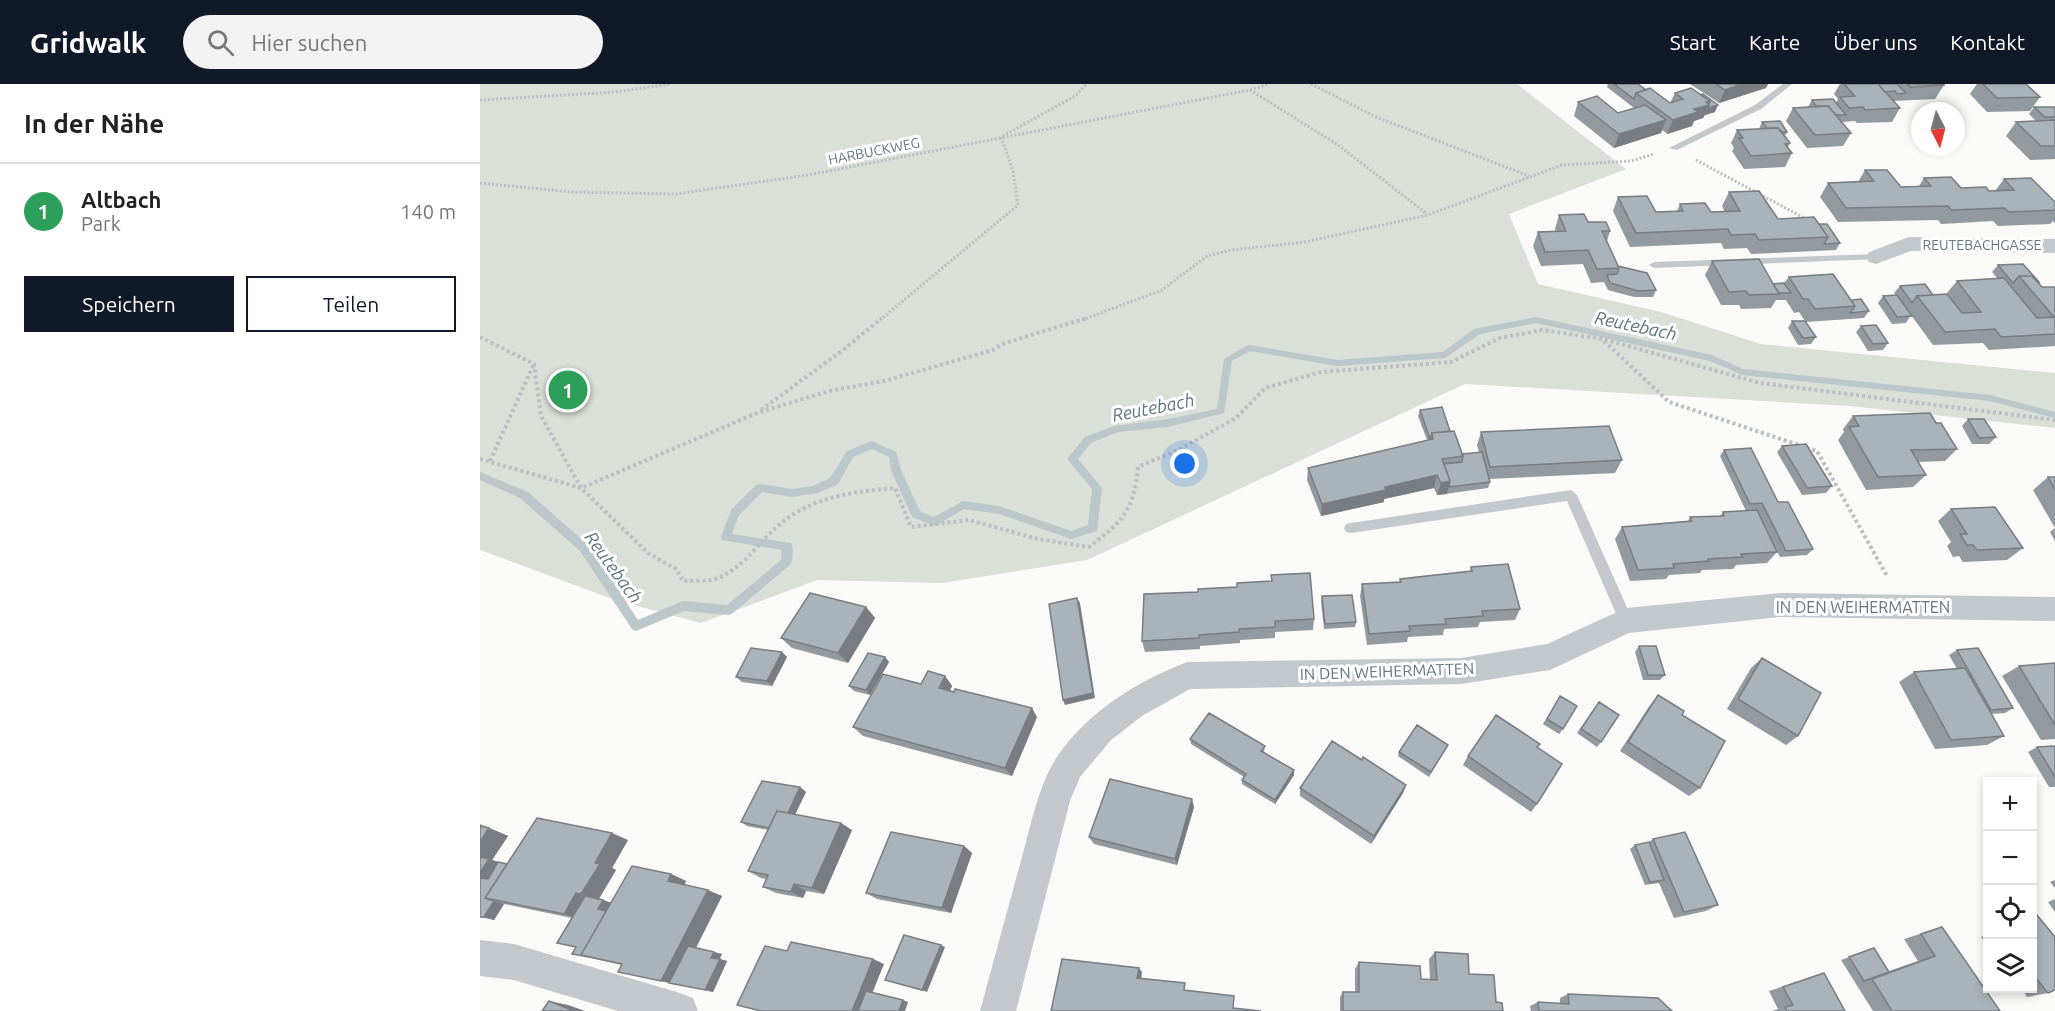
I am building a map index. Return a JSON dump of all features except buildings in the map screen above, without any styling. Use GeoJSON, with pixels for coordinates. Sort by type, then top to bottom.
{"type":"FeatureCollection","features":[{"type":"Feature","properties":{"kind":"street","name":"REUTEBACHGASSE"},"geometry":{"type":"LineString","coordinates":[[1876,257],[1909,244],[2055,246]]}},
{"type":"Feature","properties":{"kind":"street","name":"IN DEN WEIHERMATTEN"},"geometry":{"type":"LineString","coordinates":[[998,1011],[1054,800],[1069,766],[1100,730],[1131,706],[1187,676],[1461,671],[1550,657],[1626,621],[1780,605],[2055,609]]}},
{"type":"Feature","properties":{"kind":"street"},"geometry":{"type":"LineString","coordinates":[[480,958],[514,962],[680,1011]]}},
{"type":"Feature","properties":{"kind":"lane"},"geometry":{"type":"LineString","coordinates":[[1674,148],[1758,107],[1788,84]]}},
{"type":"Feature","properties":{"kind":"lane"},"geometry":{"type":"LineString","coordinates":[[1654,265],[1876,257]]}},
{"type":"Feature","properties":{"kind":"lane"},"geometry":{"type":"LineString","coordinates":[[1351,528],[1571,495],[1626,621]]}},
{"type":"Feature","properties":{"kind":"path"},"geometry":{"type":"LineString","coordinates":[[480,99],[615,92],[671,84]]}},
{"type":"Feature","properties":{"kind":"path"},"geometry":{"type":"LineString","coordinates":[[757,413],[843,350],[1018,205],[1013,171],[1001,137],[1075,96],[1087,84]]}},
{"type":"Feature","properties":{"kind":"path","name":"HARBUCKWEG"},"geometry":{"type":"LineString","coordinates":[[480,183],[571,192],[676,194],[808,175],[1250,90],[1269,84]]}},
{"type":"Feature","properties":{"kind":"path"},"geometry":{"type":"LineString","coordinates":[[1311,84],[1376,117],[1530,176]]}},
{"type":"Feature","properties":{"kind":"path"},"geometry":{"type":"LineString","coordinates":[[1250,90],[1338,145],[1428,215]]}},
{"type":"Feature","properties":{"kind":"path"},"geometry":{"type":"LineString","coordinates":[[480,459],[581,488],[757,413],[829,391],[884,381],[993,350],[1002,344],[1065,326],[1162,290],[1207,256],[1231,250],[1305,242],[1428,215],[1562,165],[1631,161],[1674,148],[1815,224]]}},
{"type":"Feature","properties":{"kind":"path"},"geometry":{"type":"LineString","coordinates":[[534,364],[541,416],[581,488],[648,553],[676,569],[683,581],[715,579],[745,563],[769,533],[789,516],[822,500],[865,489],[895,488],[911,527],[969,520],[1038,538],[1089,547],[1122,522],[1136,499],[1138,467],[1180,449],[1236,417],[1265,388],[1322,372],[1451,362],[1500,338],[1542,330],[1603,339],[1760,383],[2055,420]]}},
{"type":"Feature","properties":{"kind":"path"},"geometry":{"type":"LineString","coordinates":[[480,336],[534,364]]}},
{"type":"Feature","properties":{"kind":"path"},"geometry":{"type":"LineString","coordinates":[[1603,339],[1669,402],[1817,451],[1903,606]]}},
{"type":"Feature","properties":{"kind":"path"},"geometry":{"type":"LineString","coordinates":[[490,461],[534,364]]}},
{"type":"Feature","properties":{"kind":"shaded area"},"geometry":{"type":"Polygon","coordinates":[[[480,84],[1517,84],[1626,169],[1509,214],[1538,284],[1661,312],[1761,344],[2055,373],[2055,428],[1850,406],[1465,384],[1087,560],[942,583],[817,580],[701,623],[615,600],[480,550],[480,84]]]}},
{"type":"Feature","properties":{"kind":"waterway","name":"Reutebach"},"geometry":{"type":"LineString","coordinates":[[480,476],[524,495],[584,548],[636,626],[683,606],[729,610],[786,562],[787,546],[726,537],[735,513],[760,488],[792,493],[814,490],[834,481],[850,454],[872,445],[893,455],[896,470],[916,514],[935,522],[963,505],[999,510],[1071,535],[1093,528],[1097,488],[1072,459],[1088,440],[1117,429],[1168,423],[1221,411],[1228,359],[1249,348],[1337,363],[1445,355],[1477,331],[1536,320],[1712,358],[1742,372],[1990,398],[2055,415]]}},
{"type":"Feature","properties":{"kind":"place","name":"Altbach"},"geometry":{"type":"Point","coordinates":[568,390]}}]}
